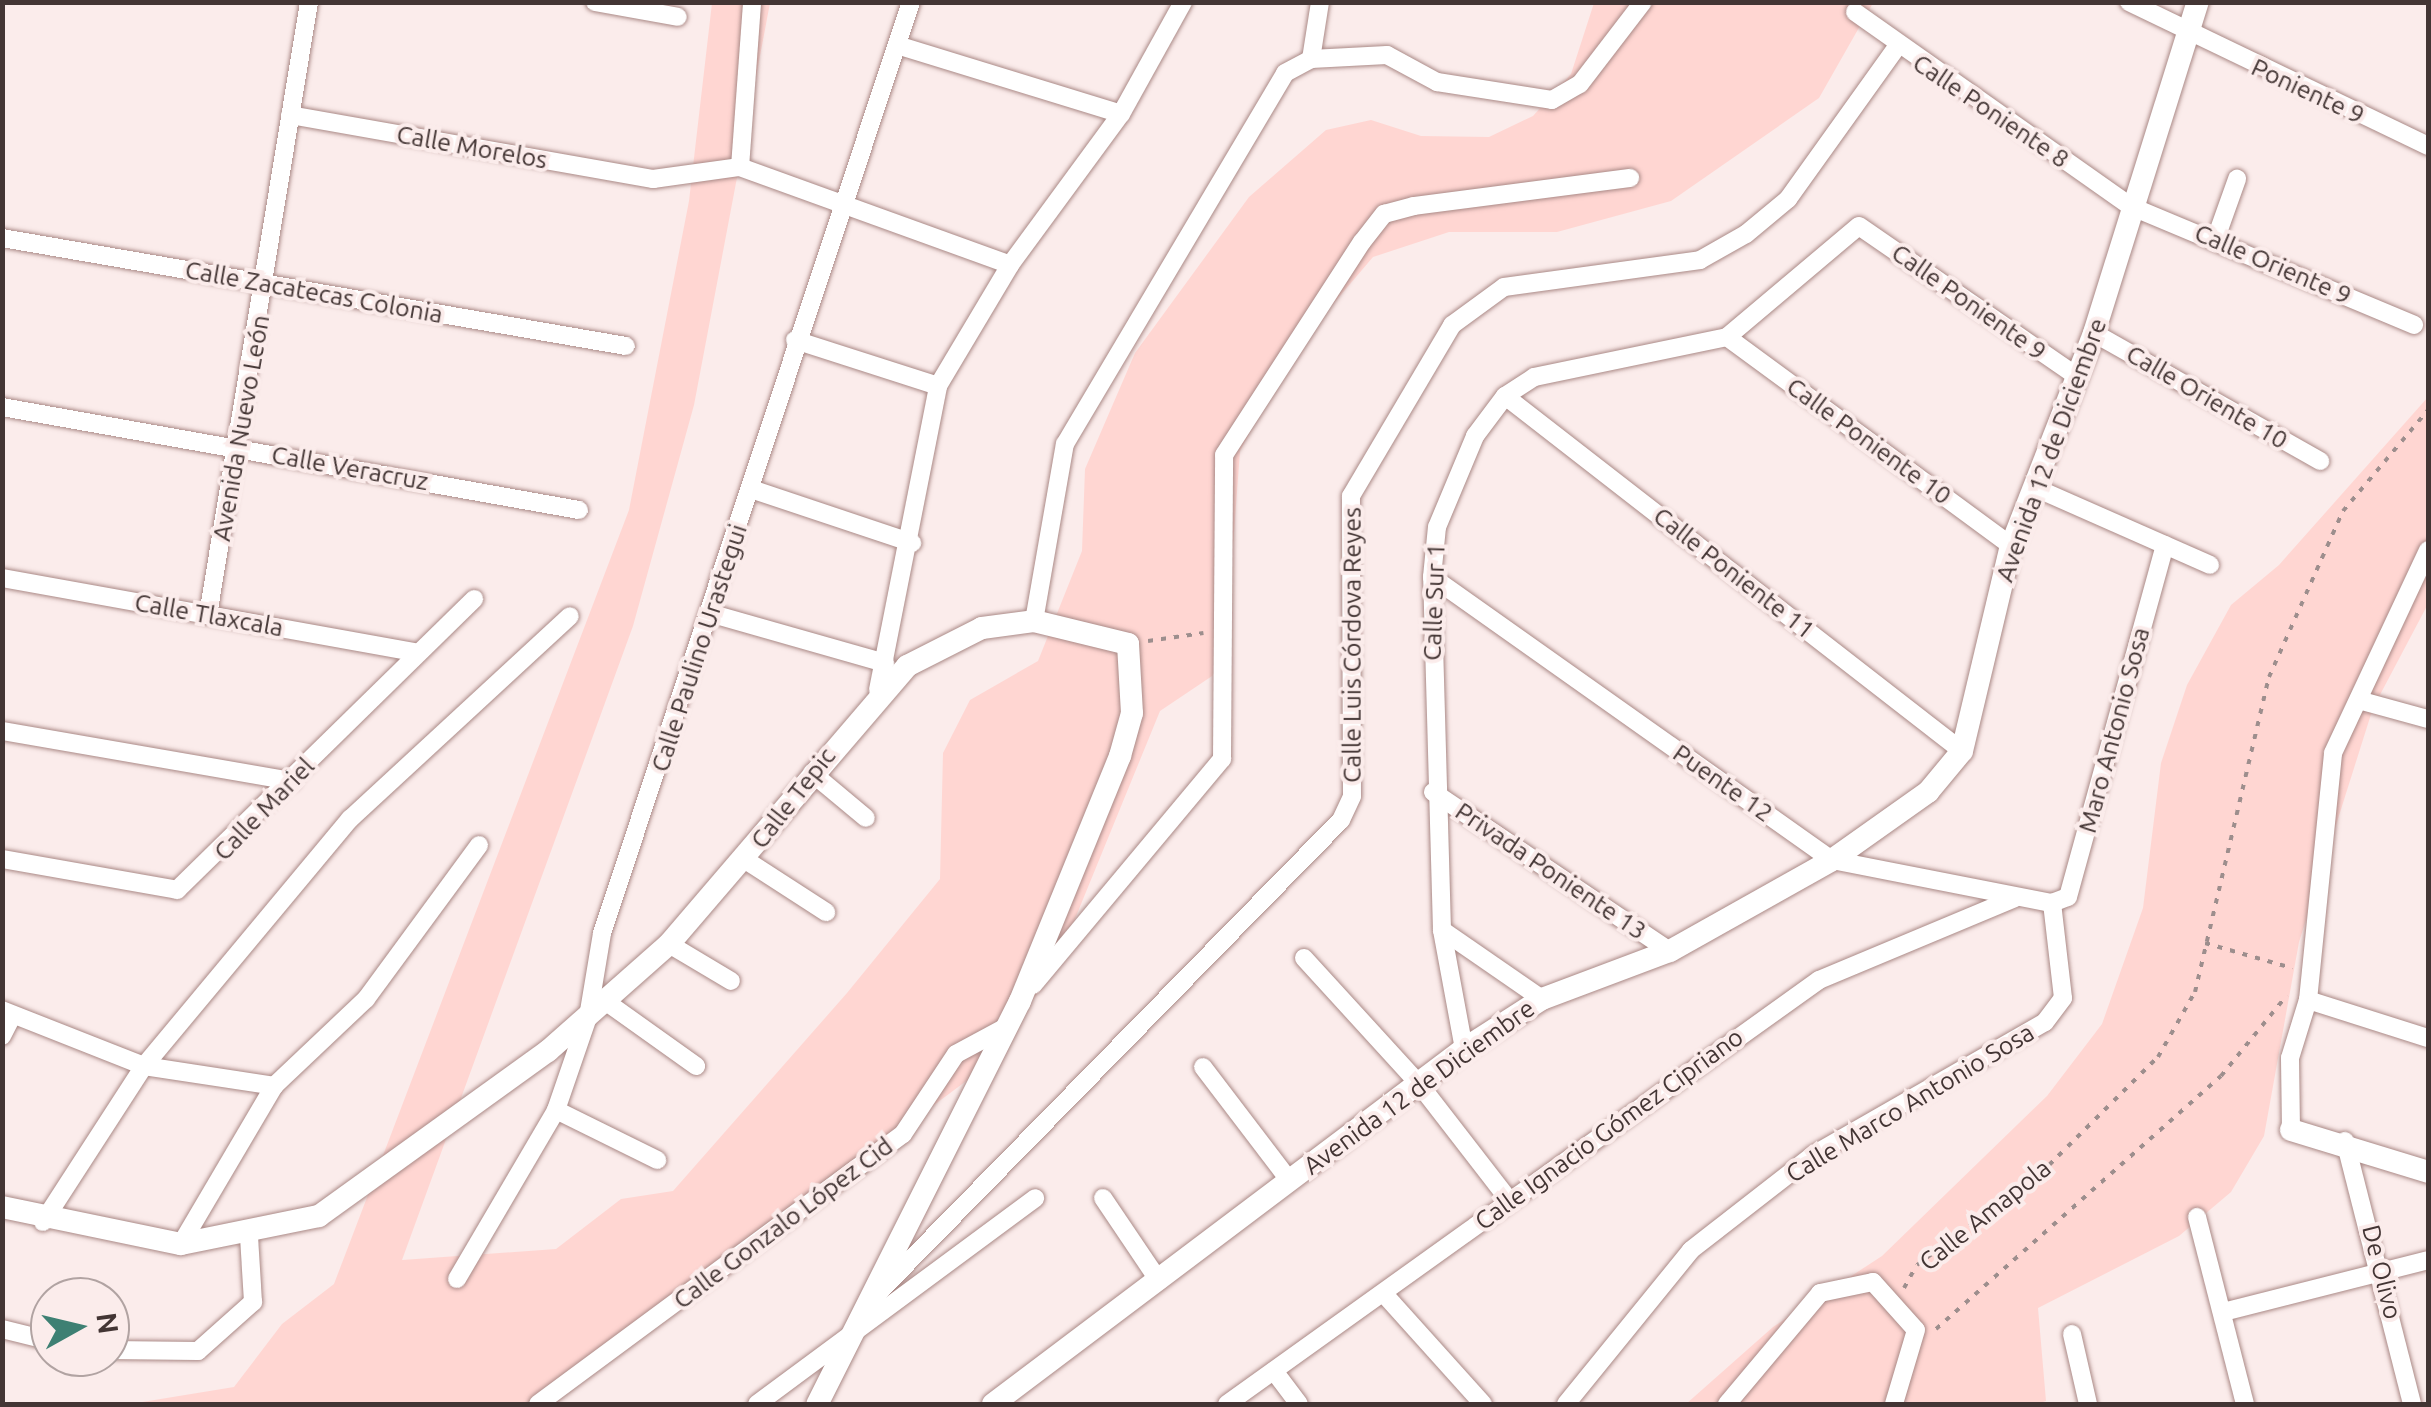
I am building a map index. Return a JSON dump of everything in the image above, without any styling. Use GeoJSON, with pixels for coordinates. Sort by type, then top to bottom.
{"type":"FeatureCollection","features":[{"type":"Feature","properties":{"kind":"street","name":"Avenida Nuevo León"},"geometry":{"type":"LineString","coordinates":[[208,616],[240,448],[310,2]]}},
{"type":"Feature","properties":{"kind":"street"},"geometry":{"type":"LineString","coordinates":[[595,2],[678,16]]}},
{"type":"Feature","properties":{"kind":"street"},"geometry":{"type":"LineString","coordinates":[[752,2],[740,167],[844,201],[1010,265]]}},
{"type":"Feature","properties":{"kind":"street","name":"Calle Paulino Urastegui"},"geometry":{"type":"LineString","coordinates":[[457,1278],[556,1110],[597,1009],[602,933],[712,614],[796,340],[911,2]]}},
{"type":"Feature","properties":{"kind":"street","name":"Calle Tepic"},"geometry":{"type":"LineString","coordinates":[[2,1207],[43,1222],[181,1244],[248,1236],[320,1216],[597,1009],[669,944],[744,860],[878,690],[912,544],[938,386],[1010,265],[1121,114],[1184,2]]}},
{"type":"Feature","properties":{"kind":"street"},"geometry":{"type":"LineString","coordinates":[[1311,58],[1320,2]]}},
{"type":"Feature","properties":{"kind":"street"},"geometry":{"type":"LineString","coordinates":[[1044,623],[1049,502],[1094,382],[1170,276],[1244,132],[1285,73],[1311,58],[1388,55],[1437,82],[1552,100],[1580,84],[1644,2]]}},
{"type":"Feature","properties":{"kind":"street","name":"Poniente 9"},"geometry":{"type":"LineString","coordinates":[[2129,2],[2187,35],[2428,146]]}},
{"type":"Feature","properties":{"kind":"street","name":"Avenida 12 de Diciembre"},"geometry":{"type":"LineString","coordinates":[[1002,1402],[1464,1048],[1542,999],[1670,951],[1832,860],[1928,792],[1962,750],[2011,546],[2038,489],[2094,333],[2130,206],[2198,2]]}},
{"type":"Feature","properties":{"kind":"street","name":"Calle Poniente 8"},"geometry":{"type":"LineString","coordinates":[[1855,12],[1896,48],[2130,206]]}},
{"type":"Feature","properties":{"kind":"street"},"geometry":{"type":"LineString","coordinates":[[898,45],[1121,114]]}},
{"type":"Feature","properties":{"kind":"street","name":"Calle Luis Córdova Reyes"},"geometry":{"type":"LineString","coordinates":[[882,1301],[1340,820],[1352,796],[1351,496],[1452,325],[1504,287],[1700,260],[1746,234],[1788,199],[1896,48]]}},
{"type":"Feature","properties":{"kind":"street","name":"Calle Morelos"},"geometry":{"type":"LineString","coordinates":[[290,115],[653,179],[740,167]]}},
{"type":"Feature","properties":{"kind":"street"},"geometry":{"type":"LineString","coordinates":[[1020,1001],[1222,759],[1227,629],[1222,502],[1233,429],[1384,214],[1630,178]]}},
{"type":"Feature","properties":{"kind":"street"},"geometry":{"type":"LineString","coordinates":[[2216,238],[2237,179]]}},
{"type":"Feature","properties":{"kind":"street","name":"Calle Oriente 9"},"geometry":{"type":"LineString","coordinates":[[2130,206],[2216,238],[2414,325]]}},
{"type":"Feature","properties":{"kind":"street","name":"Calle Sur 1"},"geometry":{"type":"LineString","coordinates":[[1464,1048],[1442,930],[1432,792],[1432,577],[1436,527],[1474,436],[1505,396],[1534,377],[1726,337],[1860,226]]}},
{"type":"Feature","properties":{"kind":"street","name":"Calle Poniente 9"},"geometry":{"type":"LineString","coordinates":[[1860,226],[2078,378]]}},
{"type":"Feature","properties":{"kind":"street","name":"Calle Zacatecas Colonia"},"geometry":{"type":"LineString","coordinates":[[2,238],[626,346]]}},
{"type":"Feature","properties":{"kind":"street","name":"Calle Oriente 10"},"geometry":{"type":"LineString","coordinates":[[2094,333],[2320,461]]}},
{"type":"Feature","properties":{"kind":"street","name":"Calle Poniente 10"},"geometry":{"type":"LineString","coordinates":[[1726,337],[2011,546]]}},
{"type":"Feature","properties":{"kind":"street"},"geometry":{"type":"LineString","coordinates":[[796,340],[938,386]]}},
{"type":"Feature","properties":{"kind":"street","name":"Calle Poniente 11"},"geometry":{"type":"LineString","coordinates":[[1505,396],[1962,750]]}},
{"type":"Feature","properties":{"kind":"street","name":"Calle Veracruz"},"geometry":{"type":"LineString","coordinates":[[2,407],[579,510]]}},
{"type":"Feature","properties":{"kind":"street"},"geometry":{"type":"LineString","coordinates":[[751,488],[912,544]]}},
{"type":"Feature","properties":{"kind":"street"},"geometry":{"type":"LineString","coordinates":[[2038,489],[2210,566]]}},
{"type":"Feature","properties":{"kind":"street","name":"Maro Antonio Sosa"},"geometry":{"type":"LineString","coordinates":[[2052,903],[2068,897],[2165,545]]}},
{"type":"Feature","properties":{"kind":"street"},"geometry":{"type":"LineString","coordinates":[[2428,550],[2362,701],[2334,753],[2306,972],[2308,1000],[2290,1058],[2291,1130],[2345,1141],[2428,1172]]}},
{"type":"Feature","properties":{"kind":"street","name":"Puente 12"},"geometry":{"type":"LineString","coordinates":[[1432,577],[1832,860],[2052,903]]}},
{"type":"Feature","properties":{"kind":"street","name":"Calle Tlaxcala"},"geometry":{"type":"LineString","coordinates":[[2,578],[415,652]]}},
{"type":"Feature","properties":{"kind":"street","name":"Calle Mariel"},"geometry":{"type":"LineString","coordinates":[[2,859],[177,890],[292,780],[415,652],[474,600]]}},
{"type":"Feature","properties":{"kind":"street"},"geometry":{"type":"LineString","coordinates":[[712,614],[884,663]]}},
{"type":"Feature","properties":{"kind":"street"},"geometry":{"type":"LineString","coordinates":[[43,1222],[144,1066],[350,819],[570,616]]}},
{"type":"Feature","properties":{"kind":"street"},"geometry":{"type":"LineString","coordinates":[[878,690],[940,643],[1044,623],[1119,641],[1132,713],[1120,756],[1020,1001],[882,1301]]}},
{"type":"Feature","properties":{"kind":"street"},"geometry":{"type":"LineString","coordinates":[[2362,701],[2428,719]]}},
{"type":"Feature","properties":{"kind":"street"},"geometry":{"type":"LineString","coordinates":[[2,731],[292,780]]}},
{"type":"Feature","properties":{"kind":"street"},"geometry":{"type":"LineString","coordinates":[[812,773],[866,818]]}},
{"type":"Feature","properties":{"kind":"street","name":"Privada Poniente 13"},"geometry":{"type":"LineString","coordinates":[[1432,792],[1670,951]]}},
{"type":"Feature","properties":{"kind":"street"},"geometry":{"type":"LineString","coordinates":[[181,1244],[274,1086],[366,1000],[479,846]]}},
{"type":"Feature","properties":{"kind":"street"},"geometry":{"type":"LineString","coordinates":[[744,860],[826,912]]}},
{"type":"Feature","properties":{"kind":"street","name":"Calle Ignacio Gómez Cipriano"},"geometry":{"type":"LineString","coordinates":[[1227,1404],[1819,980],[2016,898]]}},
{"type":"Feature","properties":{"kind":"street","name":"Calle Marco Antonio Sosa"},"geometry":{"type":"LineString","coordinates":[[1566,1404],[1691,1250],[1813,1155],[2046,1022],[2063,998],[2052,903]]}},
{"type":"Feature","properties":{"kind":"street"},"geometry":{"type":"LineString","coordinates":[[1442,930],[1542,999]]}},
{"type":"Feature","properties":{"kind":"street"},"geometry":{"type":"LineString","coordinates":[[669,944],[731,982]]}},
{"type":"Feature","properties":{"kind":"street"},"geometry":{"type":"LineString","coordinates":[[1304,958],[1420,1085],[1508,1200]]}},
{"type":"Feature","properties":{"kind":"street"},"geometry":{"type":"LineString","coordinates":[[2308,1000],[2428,1038]]}},
{"type":"Feature","properties":{"kind":"street"},"geometry":{"type":"LineString","coordinates":[[597,1009],[696,1066]]}},
{"type":"Feature","properties":{"kind":"street"},"geometry":{"type":"LineString","coordinates":[[2,1036],[7,1013],[144,1066],[274,1086]]}},
{"type":"Feature","properties":{"kind":"street","name":"Calle Gonzalo López Cid"},"geometry":{"type":"LineString","coordinates":[[538,1404],[903,1134],[956,1054],[1008,1026]]}},
{"type":"Feature","properties":{"kind":"street"},"geometry":{"type":"LineString","coordinates":[[1203,1067],[1289,1180]]}},
{"type":"Feature","properties":{"kind":"street"},"geometry":{"type":"LineString","coordinates":[[556,1110],[657,1160]]}},
{"type":"Feature","properties":{"kind":"street","name":"De Olivo"},"geometry":{"type":"LineString","coordinates":[[2345,1141],[2386,1274],[2412,1404]]}},
{"type":"Feature","properties":{"kind":"street"},"geometry":{"type":"LineString","coordinates":[[757,1404],[854,1329],[882,1301],[1036,1198]]}},
{"type":"Feature","properties":{"kind":"street"},"geometry":{"type":"LineString","coordinates":[[1103,1198],[1159,1281]]}},
{"type":"Feature","properties":{"kind":"street"},"geometry":{"type":"LineString","coordinates":[[2197,1217],[2226,1311],[2246,1404]]}},
{"type":"Feature","properties":{"kind":"street"},"geometry":{"type":"LineString","coordinates":[[130,1350],[198,1351],[253,1302],[248,1236]]}},
{"type":"Feature","properties":{"kind":"street"},"geometry":{"type":"LineString","coordinates":[[2226,1311],[2386,1274],[2428,1260]]}},
{"type":"Feature","properties":{"kind":"street"},"geometry":{"type":"LineString","coordinates":[[1727,1404],[1820,1293],[1873,1282],[1898,1301],[1917,1345],[1894,1404]]}},
{"type":"Feature","properties":{"kind":"street"},"geometry":{"type":"LineString","coordinates":[[1384,1294],[1483,1404]]}},
{"type":"Feature","properties":{"kind":"street"},"geometry":{"type":"LineString","coordinates":[[2,1329],[30,1336]]}},
{"type":"Feature","properties":{"kind":"street"},"geometry":{"type":"LineString","coordinates":[[818,1404],[854,1329]]}},
{"type":"Feature","properties":{"kind":"street"},"geometry":{"type":"LineString","coordinates":[[2072,1334],[2088,1404]]}},
{"type":"Feature","properties":{"kind":"street"},"geometry":{"type":"LineString","coordinates":[[1274,1371],[1299,1404]]}},
{"type":"Feature","properties":{"kind":"path","name":"Calle Amapola"},"geometry":{"type":"LineString","coordinates":[[1898,1301],[1917,1265],[2040,1174],[2158,1056],[2195,992],[2269,677],[2343,511],[2428,410]]}},
{"type":"Feature","properties":{"kind":"path"},"geometry":{"type":"LineString","coordinates":[[1119,641],[1227,629]]}},
{"type":"Feature","properties":{"kind":"path"},"geometry":{"type":"LineString","coordinates":[[1917,1345],[2221,1076],[2306,972],[2205,943]]}},
{"type":"Feature","properties":{"kind":"shaded area"},"geometry":{"type":"Polygon","coordinates":[[[712,3],[770,3],[694,405],[633,626],[402,1260],[556,1249],[621,1199],[673,1191],[847,993],[940,879],[943,753],[970,700],[1038,661],[1082,551],[1085,469],[1135,353],[1249,197],[1326,130],[1371,120],[1421,136],[1489,137],[1533,116],[1571,74],[1594,3],[1873,3],[1819,98],[1671,201],[1557,232],[1449,232],[1373,257],[1293,351],[1240,451],[1224,668],[1160,711],[1052,975],[973,1076],[532,1404],[130,1404],[234,1387],[282,1324],[334,1284],[629,510],[689,201],[712,3]]]}},
{"type":"Feature","properties":{"kind":"shaded area"},"geometry":{"type":"Polygon","coordinates":[[[2428,397],[2428,604],[2373,708],[2299,942],[2264,1136],[2231,1192],[2179,1236],[2038,1308],[2046,1401],[1686,1404],[1773,1327],[1882,1256],[2047,1096],[2102,1024],[2143,908],[2161,763],[2187,685],[2231,605],[2279,565],[2428,397]]]}}]}
